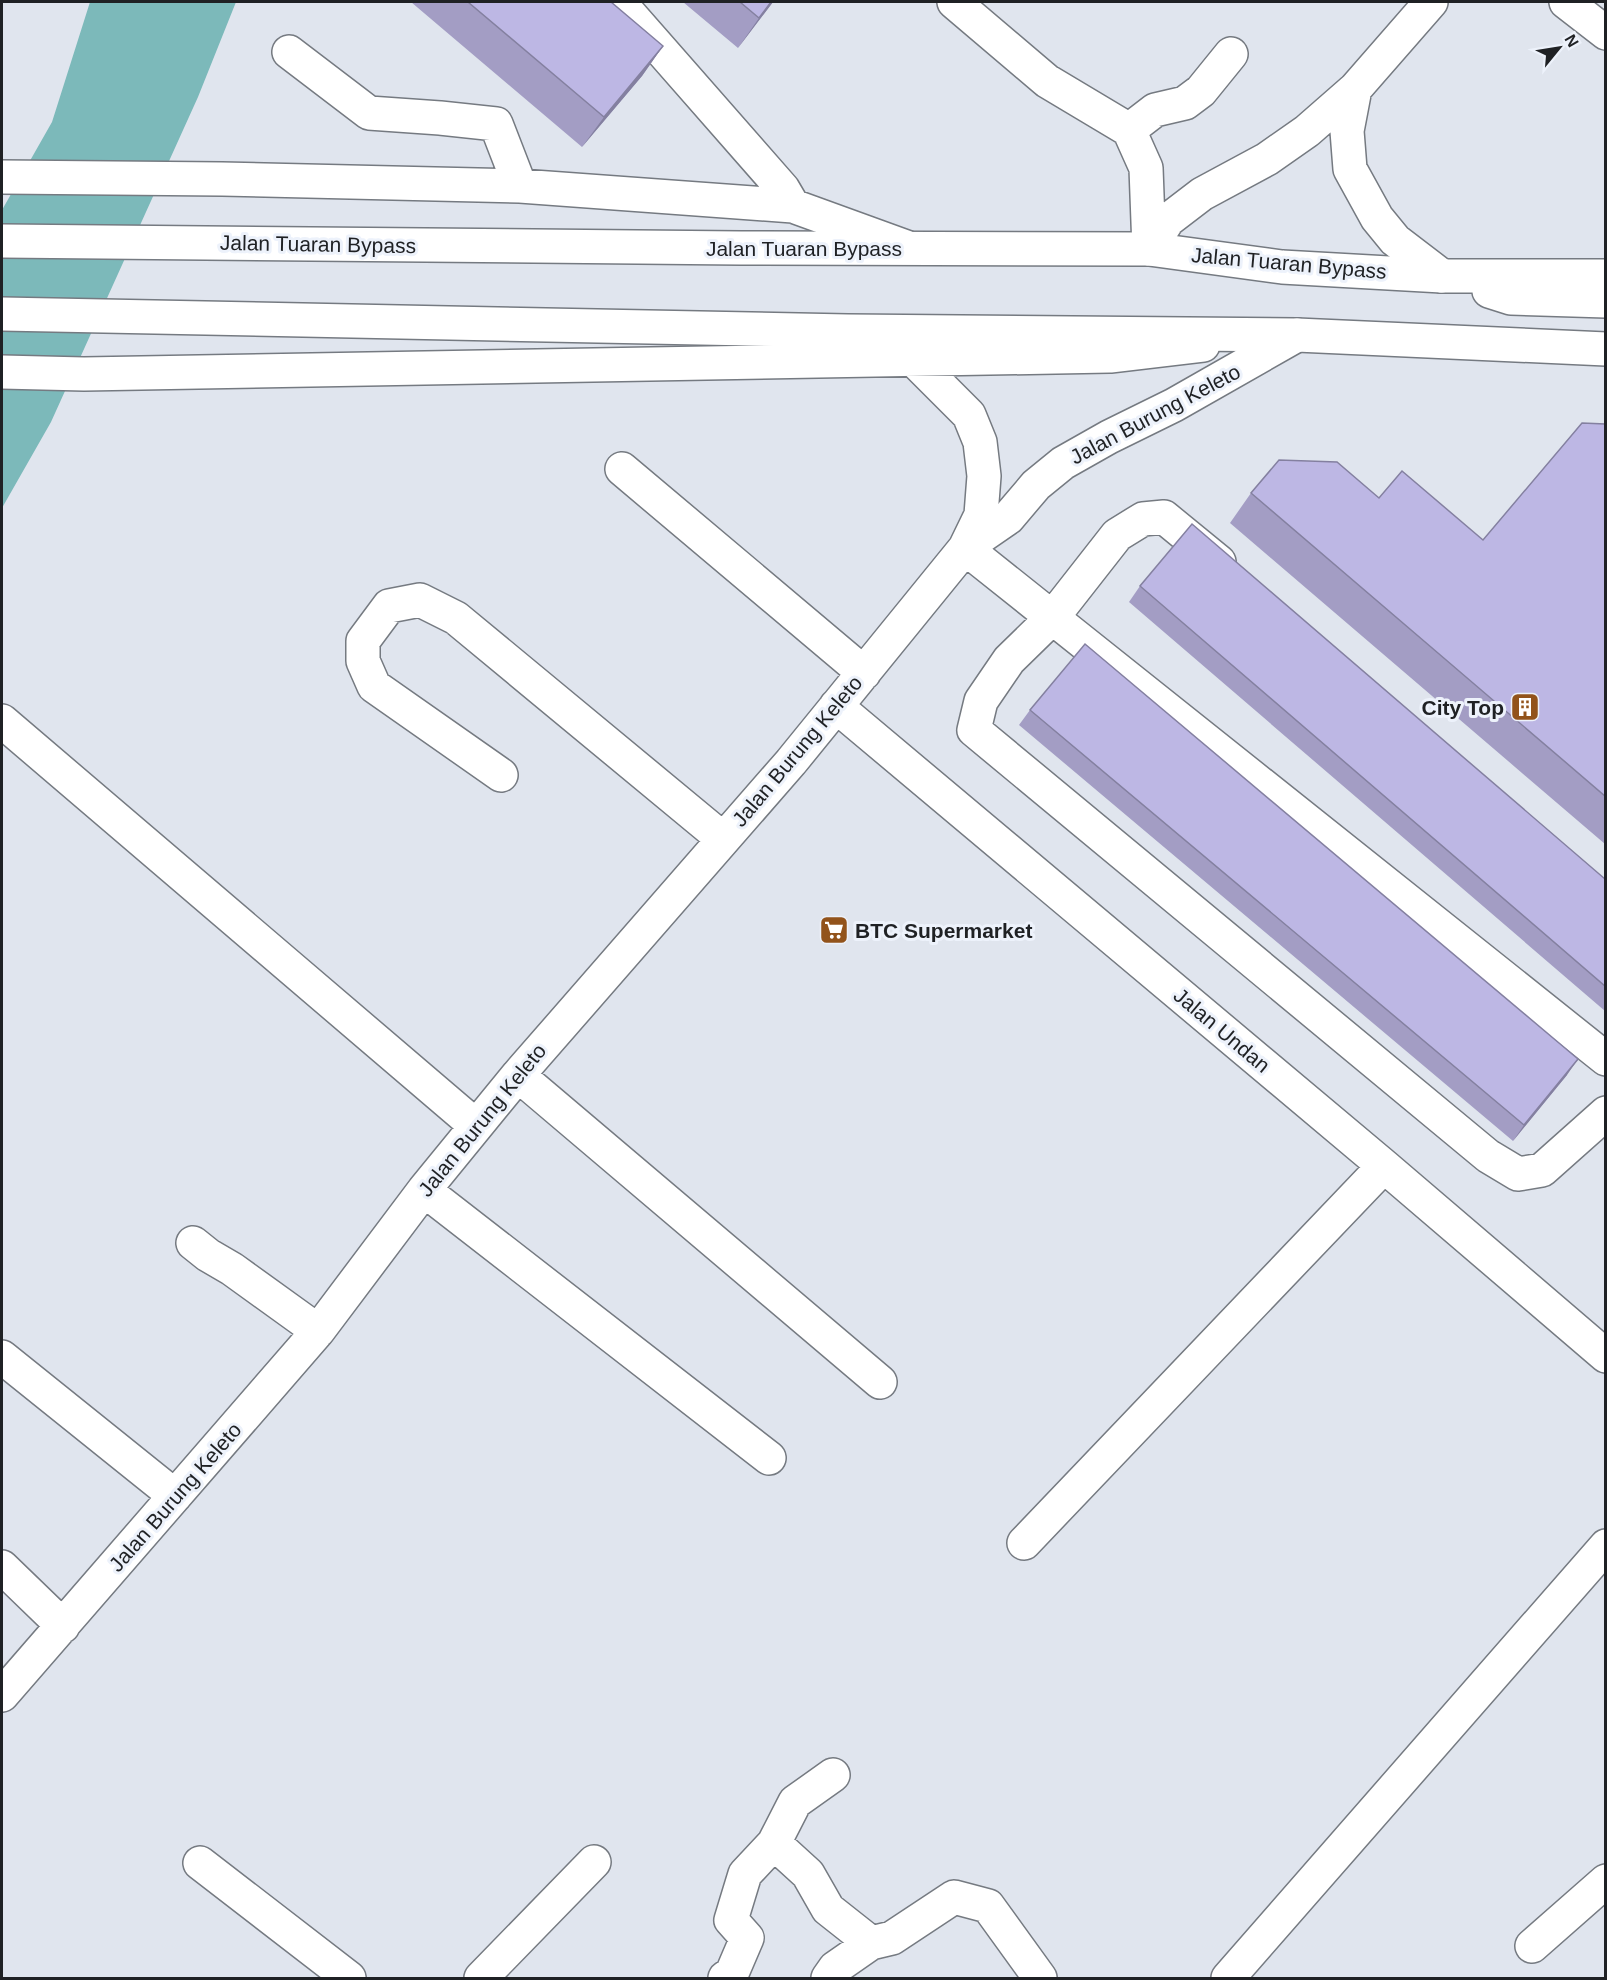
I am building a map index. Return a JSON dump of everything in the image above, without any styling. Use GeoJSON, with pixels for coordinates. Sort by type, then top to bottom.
{"type":"FeatureCollection","features":[{"type":"Feature","properties":{"kind":"main road"},"geometry":{"type":"LineString","coordinates":[[619,2],[783,189],[793,206]]}},
{"type":"Feature","properties":{"kind":"main road"},"geometry":{"type":"LineString","coordinates":[[954,2],[1047,81],[1129,130],[1146,168],[1149,249]]}},
{"type":"Feature","properties":{"kind":"main road"},"geometry":{"type":"LineString","coordinates":[[1149,249],[1168,220],[1203,194],[1267,159],[1307,131],[1355,89],[1431,2]]}},
{"type":"Feature","properties":{"kind":"main road"},"geometry":{"type":"LineString","coordinates":[[1566,2],[1605,33]]}},
{"type":"Feature","properties":{"kind":"main road"},"geometry":{"type":"LineString","coordinates":[[289,52],[369,113],[495,124],[520,186]]}},
{"type":"Feature","properties":{"kind":"main road"},"geometry":{"type":"LineString","coordinates":[[1129,130],[1155,110],[1185,103],[1201,92],[1231,54]]}},
{"type":"Feature","properties":{"kind":"main road"},"geometry":{"type":"LineString","coordinates":[[1355,89],[1347,131],[1350,169],[1377,218],[1395,240],[1442,276],[1511,298],[1605,301]]}},
{"type":"Feature","properties":{"kind":"main road"},"geometry":{"type":"LineString","coordinates":[[7,177],[520,186],[793,206],[910,248]]}},
{"type":"Feature","properties":{"kind":"main road","name":"Jalan Tuaran Bypass"},"geometry":{"type":"LineString","coordinates":[[2,241],[1149,249],[1282,267],[1442,276],[1605,276]]}},
{"type":"Feature","properties":{"kind":"main road"},"geometry":{"type":"LineString","coordinates":[[2,314],[849,331],[1297,335],[1605,350]]}},
{"type":"Feature","properties":{"kind":"main road"},"geometry":{"type":"LineString","coordinates":[[2,372],[84,374],[1110,356],[1297,335]]}},
{"type":"Feature","properties":{"kind":"main road","name":"Jalan Burung Keleto"},"geometry":{"type":"LineString","coordinates":[[965,548],[1008,518],[1036,484],[1063,463],[1174,405],[1297,335]]}},
{"type":"Feature","properties":{"kind":"main road","name":"Jalan Burung Keleto"},"geometry":{"type":"LineString","coordinates":[[2,1695],[318,1330],[424,1190],[518,1075],[791,762],[965,548],[981,515],[984,476],[980,442],[969,415],[914,360]]}},
{"type":"Feature","properties":{"kind":"main road"},"geometry":{"type":"LineString","coordinates":[[622,469],[864,673]]}},
{"type":"Feature","properties":{"kind":"main road"},"geometry":{"type":"LineString","coordinates":[[1238,578],[1164,517],[1143,519],[1117,535],[1052,618],[1009,660],[981,701],[974,730],[1488,1156],[1518,1174],[1542,1170],[1605,1113]]}},
{"type":"Feature","properties":{"kind":"main road"},"geometry":{"type":"LineString","coordinates":[[965,548],[1605,1059]]}},
{"type":"Feature","properties":{"kind":"main road"},"geometry":{"type":"LineString","coordinates":[[501,775],[375,686],[363,661],[363,640],[389,606],[420,600],[456,618],[723,839]]}},
{"type":"Feature","properties":{"kind":"main road","name":"Jalan Undan"},"geometry":{"type":"LineString","coordinates":[[836,706],[1384,1166],[1600,1340]]}},
{"type":"Feature","properties":{"kind":"main road"},"geometry":{"type":"LineString","coordinates":[[2,721],[476,1126]]}},
{"type":"Feature","properties":{"kind":"main road"},"geometry":{"type":"LineString","coordinates":[[518,1075],[880,1382]]}},
{"type":"Feature","properties":{"kind":"main road"},"geometry":{"type":"LineString","coordinates":[[1024,1543],[1384,1166]]}},
{"type":"Feature","properties":{"kind":"main road"},"geometry":{"type":"LineString","coordinates":[[424,1190],[769,1458]]}},
{"type":"Feature","properties":{"kind":"main road"},"geometry":{"type":"LineString","coordinates":[[193,1243],[208,1256],[232,1269],[318,1330]]}},
{"type":"Feature","properties":{"kind":"main road"},"geometry":{"type":"LineString","coordinates":[[2,1357],[176,1496]]}},
{"type":"Feature","properties":{"kind":"main road"},"geometry":{"type":"LineString","coordinates":[[1228,1978],[1605,1546]]}},
{"type":"Feature","properties":{"kind":"main road"},"geometry":{"type":"LineString","coordinates":[[2,1567],[63,1626]]}},
{"type":"Feature","properties":{"kind":"main road"},"geometry":{"type":"LineString","coordinates":[[725,1978],[732,1973],[747,1938],[731,1920],[746,1874],[774,1843],[795,1802],[833,1775]]}},
{"type":"Feature","properties":{"kind":"main road"},"geometry":{"type":"LineString","coordinates":[[774,1843],[808,1874],[828,1909],[871,1943]]}},
{"type":"Feature","properties":{"kind":"main road"},"geometry":{"type":"LineString","coordinates":[[481,1978],[594,1862]]}},
{"type":"Feature","properties":{"kind":"main road"},"geometry":{"type":"LineString","coordinates":[[200,1863],[349,1978]]}},
{"type":"Feature","properties":{"kind":"main road"},"geometry":{"type":"LineString","coordinates":[[1532,1946],[1605,1881]]}},
{"type":"Feature","properties":{"kind":"main road"},"geometry":{"type":"LineString","coordinates":[[828,1978],[835,1968],[871,1943],[892,1938],[954,1897],[988,1906],[1040,1978]]}},
{"type":"Feature","properties":{"kind":"water"},"geometry":{"type":"Polygon","coordinates":[[[90,2],[236,2],[198,97],[51,422],[2,508],[2,210],[52,122],[90,2]]]}},
{"type":"Feature","properties":{"kind":"building"},"geometry":{"type":"Polygon","coordinates":[[[468,2],[611,2],[663,46],[604,117],[468,2]]]}},
{"type":"Feature","properties":{"kind":"building"},"geometry":{"type":"Polygon","coordinates":[[[740,2],[771,2],[759,18],[740,2]]]}},
{"type":"Feature","properties":{"kind":"building","name":"City Top"},"geometry":{"type":"Polygon","coordinates":[[[1582,423],[1605,424],[1605,796],[1251,493],[1279,460],[1337,462],[1379,498],[1402,471],[1483,540],[1582,423]]]}},
{"type":"Feature","properties":{"kind":"building"},"geometry":{"type":"Polygon","coordinates":[[[1192,524],[1605,879],[1605,986],[1140,586],[1192,524]]]}},
{"type":"Feature","properties":{"kind":"building"},"geometry":{"type":"Polygon","coordinates":[[[1085,644],[1578,1059],[1524,1125],[1030,710],[1085,644]]]}},
{"type":"Feature","properties":{"kind":"place","name":"City Top"},"geometry":{"type":"Point","coordinates":[1525,707]}},
{"type":"Feature","properties":{"kind":"place","name":"BTC Supermarket"},"geometry":{"type":"Point","coordinates":[834,930]}}]}
